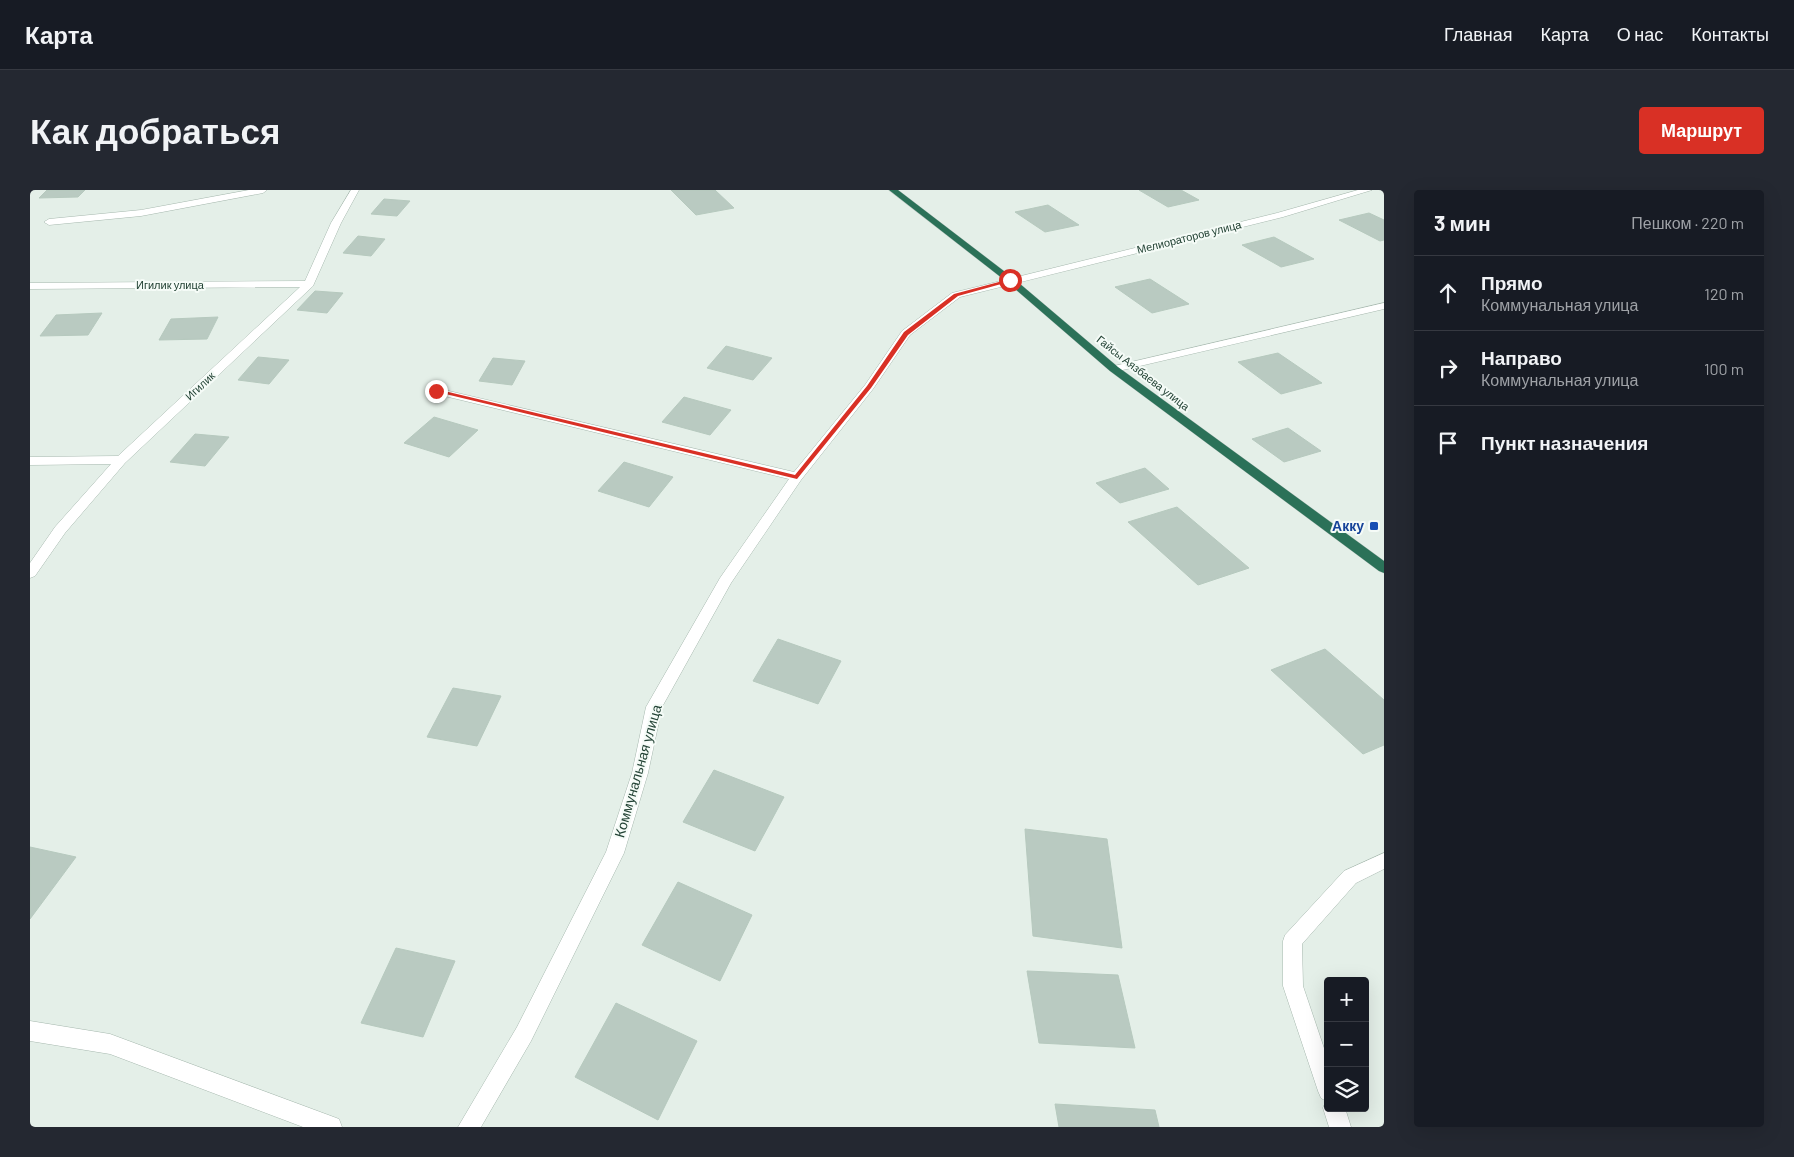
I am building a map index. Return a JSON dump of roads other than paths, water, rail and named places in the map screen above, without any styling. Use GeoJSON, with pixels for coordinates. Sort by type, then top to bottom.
{"type":"FeatureCollection","features":[{"type":"Feature","properties":{"kind":"highway","name":"Гайсы Аязбаева улица"},"geometry":{"type":"LineString","coordinates":[[893,190],[1010,280],[1114,369],[1384,568]]}},
{"type":"Feature","properties":{"kind":"street"},"geometry":{"type":"LineString","coordinates":[[49,222],[141,213],[263,190]]}},
{"type":"Feature","properties":{"kind":"street","name":"Игилик"},"geometry":{"type":"LineString","coordinates":[[30,574],[60,530],[121,460],[309,284],[336,223],[355,190]]}},
{"type":"Feature","properties":{"kind":"street","name":"Мелиораторов улица"},"geometry":{"type":"LineString","coordinates":[[1010,280],[1280,215],[1368,190]]}},
{"type":"Feature","properties":{"kind":"street","name":"Коммунальная улица"},"geometry":{"type":"LineString","coordinates":[[469,1127],[524,1034],[615,853],[640,773],[654,706],[725,581],[797,477],[869,387],[906,333],[956,295],[1010,280]]}},
{"type":"Feature","properties":{"kind":"street","name":"Игилик улица"},"geometry":{"type":"LineString","coordinates":[[30,286],[309,284]]}},
{"type":"Feature","properties":{"kind":"street"},"geometry":{"type":"LineString","coordinates":[[1114,369],[1384,306]]}},
{"type":"Feature","properties":{"kind":"street"},"geometry":{"type":"LineString","coordinates":[[436,391],[797,477]]}},
{"type":"Feature","properties":{"kind":"street"},"geometry":{"type":"LineString","coordinates":[[30,461],[121,460]]}},
{"type":"Feature","properties":{"kind":"street"},"geometry":{"type":"LineString","coordinates":[[1324,1078],[1293,986],[1292,941],[1350,876],[1384,861]]}},
{"type":"Feature","properties":{"kind":"street"},"geometry":{"type":"LineString","coordinates":[[30,1031],[110,1044],[331,1127]]}},
{"type":"Feature","properties":{"kind":"street"},"geometry":{"type":"LineString","coordinates":[[1335,1112],[1340,1127]]}},
{"type":"Feature","properties":{"kind":"place","name":"Акку"},"geometry":{"type":"Point","coordinates":[1374,526]}}]}
